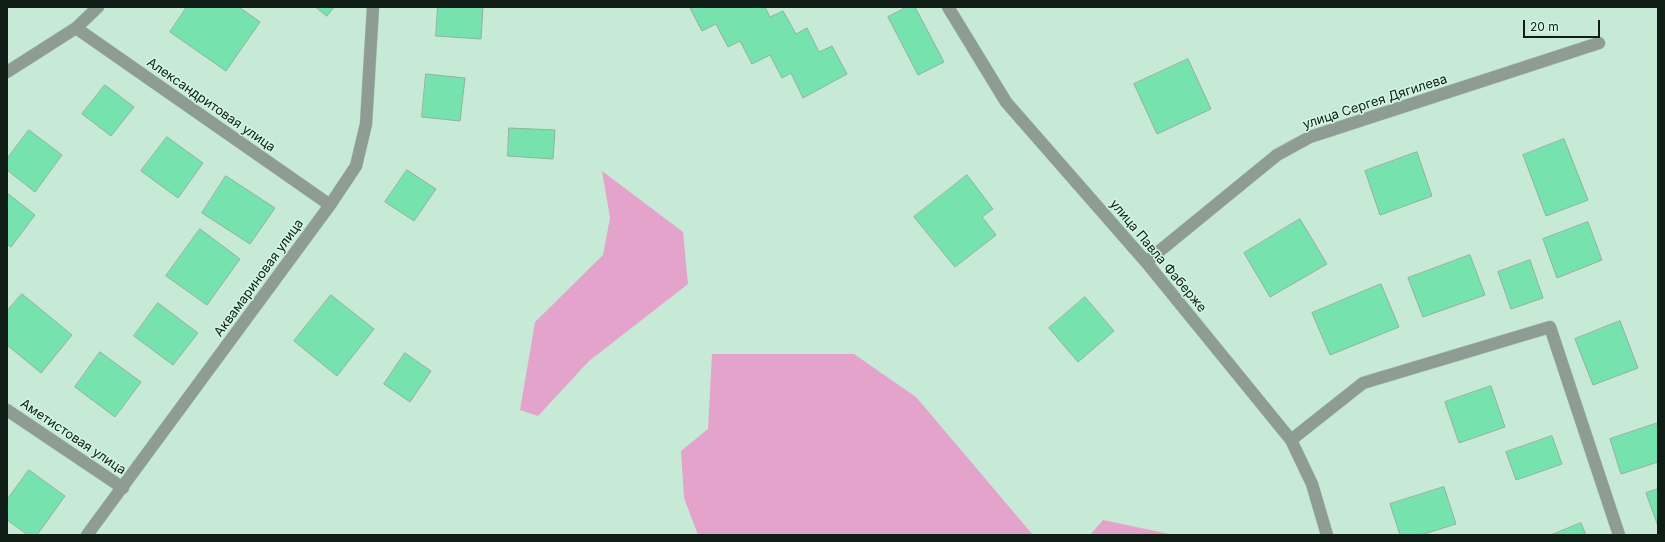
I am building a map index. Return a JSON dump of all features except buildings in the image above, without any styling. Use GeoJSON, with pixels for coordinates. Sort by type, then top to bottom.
{"type":"FeatureCollection","features":[{"type":"Feature","properties":{"kind":"street"},"geometry":{"type":"LineString","coordinates":[[7,72],[76,28],[98,7]]}},
{"type":"Feature","properties":{"kind":"street","name":"Аквамариновая улица"},"geometry":{"type":"LineString","coordinates":[[87,535],[330,205],[356,166],[366,124],[374,7]]}},
{"type":"Feature","properties":{"kind":"street","name":"улица Павла Фаберже"},"geometry":{"type":"LineString","coordinates":[[948,7],[1006,102],[1146,262],[1291,440],[1312,484],[1328,535]]}},
{"type":"Feature","properties":{"kind":"street","name":"Александритовая улица"},"geometry":{"type":"LineString","coordinates":[[76,28],[330,205]]}},
{"type":"Feature","properties":{"kind":"street","name":"улица Сергея Дягилева"},"geometry":{"type":"LineString","coordinates":[[1146,262],[1276,155],[1310,137],[1599,43]]}},
{"type":"Feature","properties":{"kind":"street"},"geometry":{"type":"LineString","coordinates":[[1291,440],[1363,383],[1550,327],[1619,535]]}},
{"type":"Feature","properties":{"kind":"street","name":"Аметистовая улица"},"geometry":{"type":"LineString","coordinates":[[7,410],[123,488]]}},
{"type":"Feature","properties":{"kind":"shaded area"},"geometry":{"type":"Polygon","coordinates":[[[602,171],[683,232],[688,284],[589,361],[538,416],[520,410],[535,322],[603,255],[610,218],[602,171]]]}},
{"type":"Feature","properties":{"kind":"shaded area"},"geometry":{"type":"Polygon","coordinates":[[[712,354],[854,354],[916,397],[1033,535],[698,535],[684,498],[681,451],[708,429],[712,354]]]}},
{"type":"Feature","properties":{"kind":"shaded area"},"geometry":{"type":"Polygon","coordinates":[[[1103,520],[1174,535],[1090,535],[1103,520]]]}}]}
